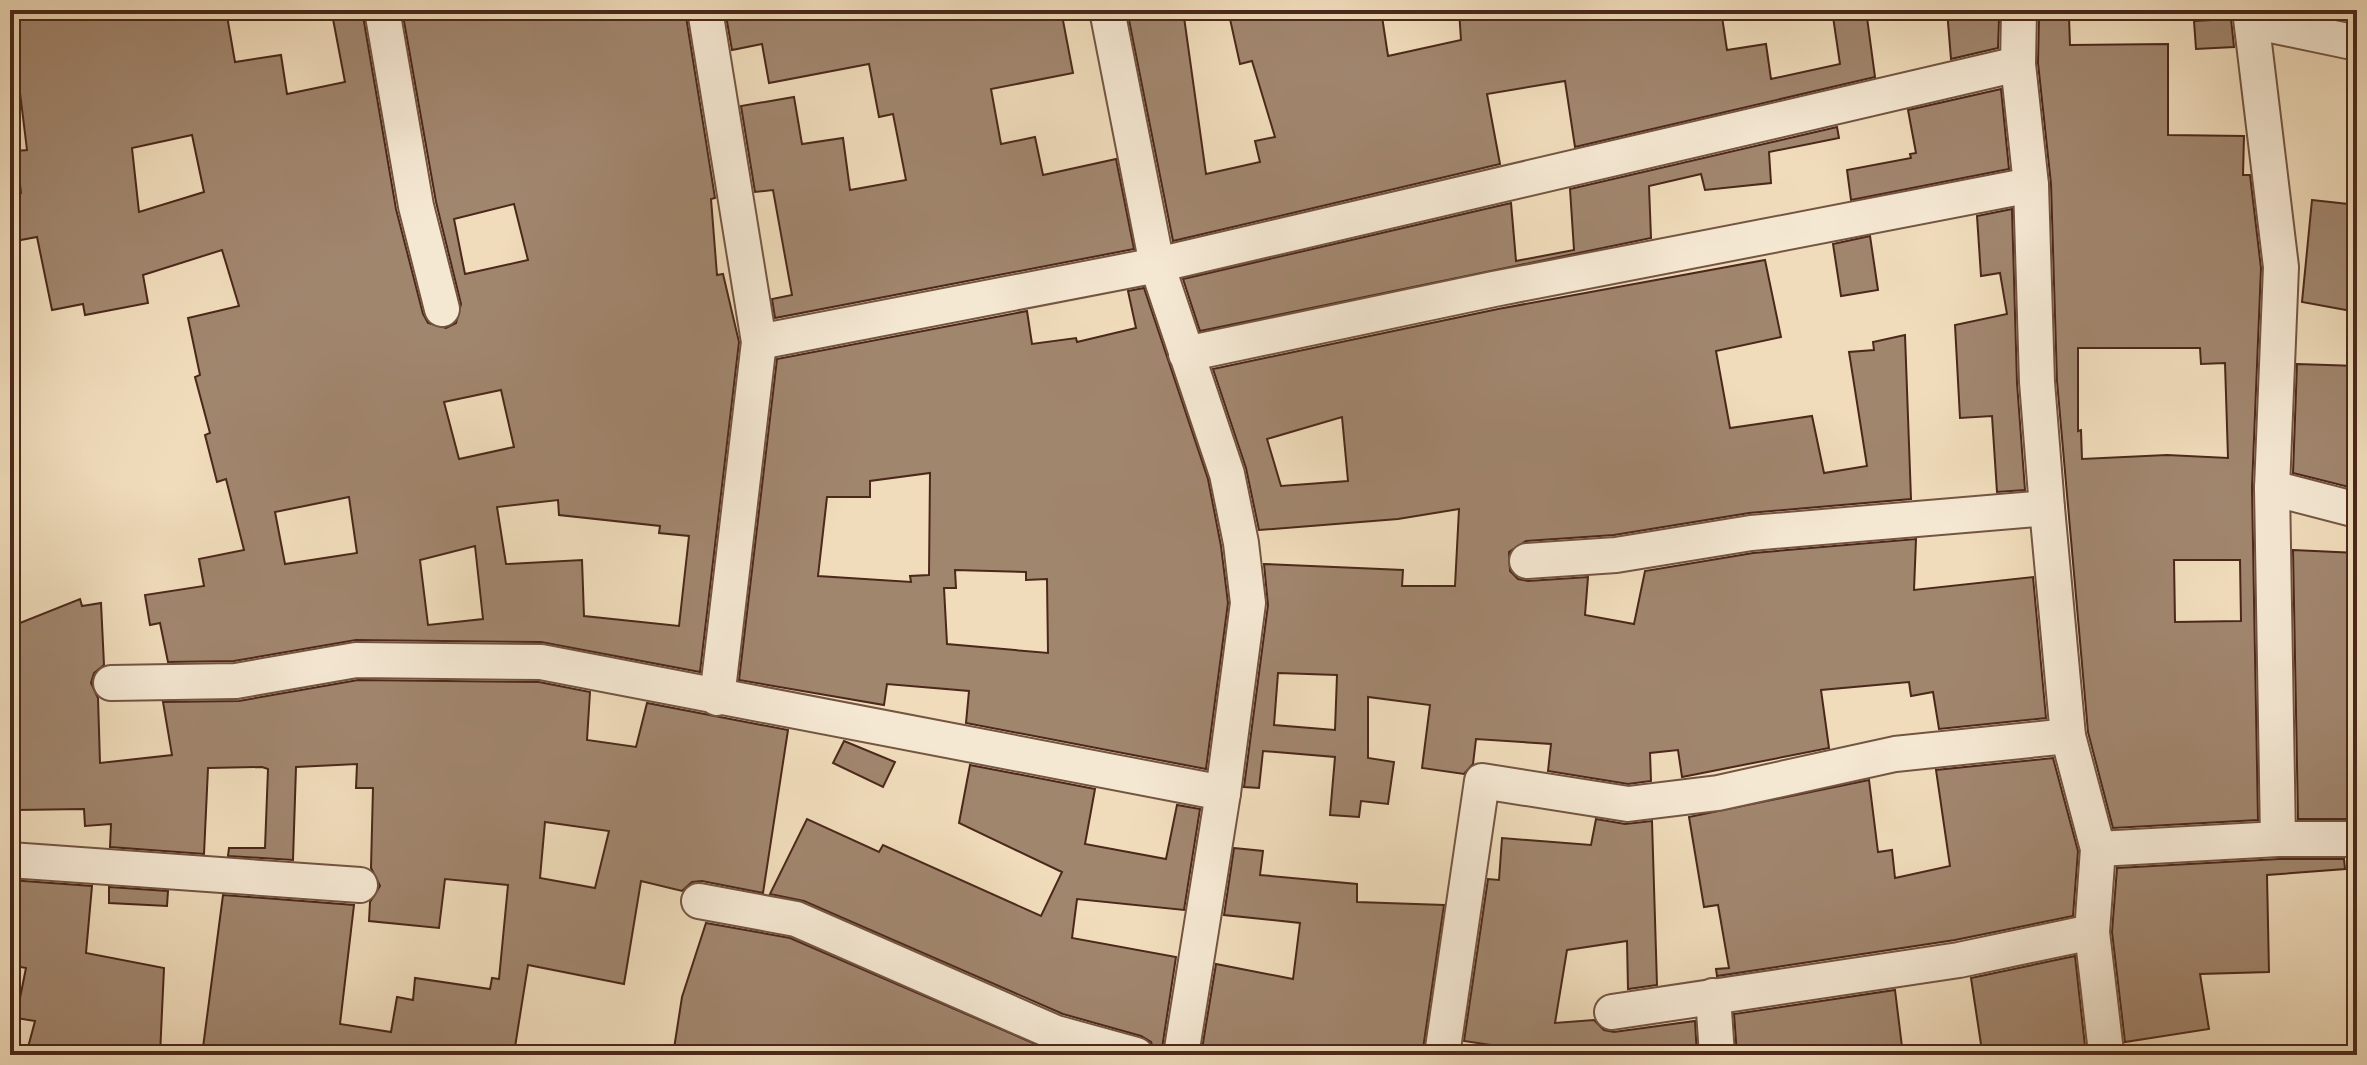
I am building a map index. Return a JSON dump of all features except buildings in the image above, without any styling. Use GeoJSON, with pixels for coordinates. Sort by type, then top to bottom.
{"type":"FeatureCollection","features":[{"type":"Feature","properties":{"kind":"street"},"geometry":{"type":"LineString","coordinates":[[382,10],[416,206],[442,309]]}},
{"type":"Feature","properties":{"kind":"street"},"geometry":{"type":"LineString","coordinates":[[705,10],[759,342],[717,698]]}},
{"type":"Feature","properties":{"kind":"street"},"geometry":{"type":"LineString","coordinates":[[1107,10],[1157,265],[1227,474],[1241,543],[1248,603],[1223,793],[1181,1055]]}},
{"type":"Feature","properties":{"kind":"street"},"geometry":{"type":"LineString","coordinates":[[2019,10],[2018,64],[2031,185],[2037,382],[2047,508],[2068,736],[2098,849],[2092,932],[2106,1052]]}},
{"type":"Feature","properties":{"kind":"street"},"geometry":{"type":"LineString","coordinates":[[2278,839],[2272,488],[2281,267],[2251,16],[2357,43]]}},
{"type":"Feature","properties":{"kind":"street"},"geometry":{"type":"LineString","coordinates":[[759,342],[1157,265],[2018,64]]}},
{"type":"Feature","properties":{"kind":"street"},"geometry":{"type":"LineString","coordinates":[[1186,354],[1494,289],[2031,185]]}},
{"type":"Feature","properties":{"kind":"street"},"geometry":{"type":"LineString","coordinates":[[2272,488],[2357,510]]}},
{"type":"Feature","properties":{"kind":"street"},"geometry":{"type":"LineString","coordinates":[[1527,561],[1616,555],[1751,533],[2047,508]]}},
{"type":"Feature","properties":{"kind":"street"},"geometry":{"type":"LineString","coordinates":[[111,683],[236,681],[356,660],[541,662],[1223,793]]}},
{"type":"Feature","properties":{"kind":"street"},"geometry":{"type":"LineString","coordinates":[[1442,1055],[1482,781],[1628,804],[1718,793],[1895,754],[2068,736]]}},
{"type":"Feature","properties":{"kind":"street"},"geometry":{"type":"LineString","coordinates":[[2098,849],[2278,839],[2357,839]]}},
{"type":"Feature","properties":{"kind":"street"},"geometry":{"type":"LineString","coordinates":[[10,860],[145,867],[360,885]]}},
{"type":"Feature","properties":{"kind":"street"},"geometry":{"type":"LineString","coordinates":[[699,901],[796,919],[1056,1033],[1136,1055]]}},
{"type":"Feature","properties":{"kind":"street"},"geometry":{"type":"LineString","coordinates":[[1612,1012],[1959,960],[2092,932]]}},
{"type":"Feature","properties":{"kind":"street"},"geometry":{"type":"LineString","coordinates":[[1713,996],[1717,1055]]}}]}
